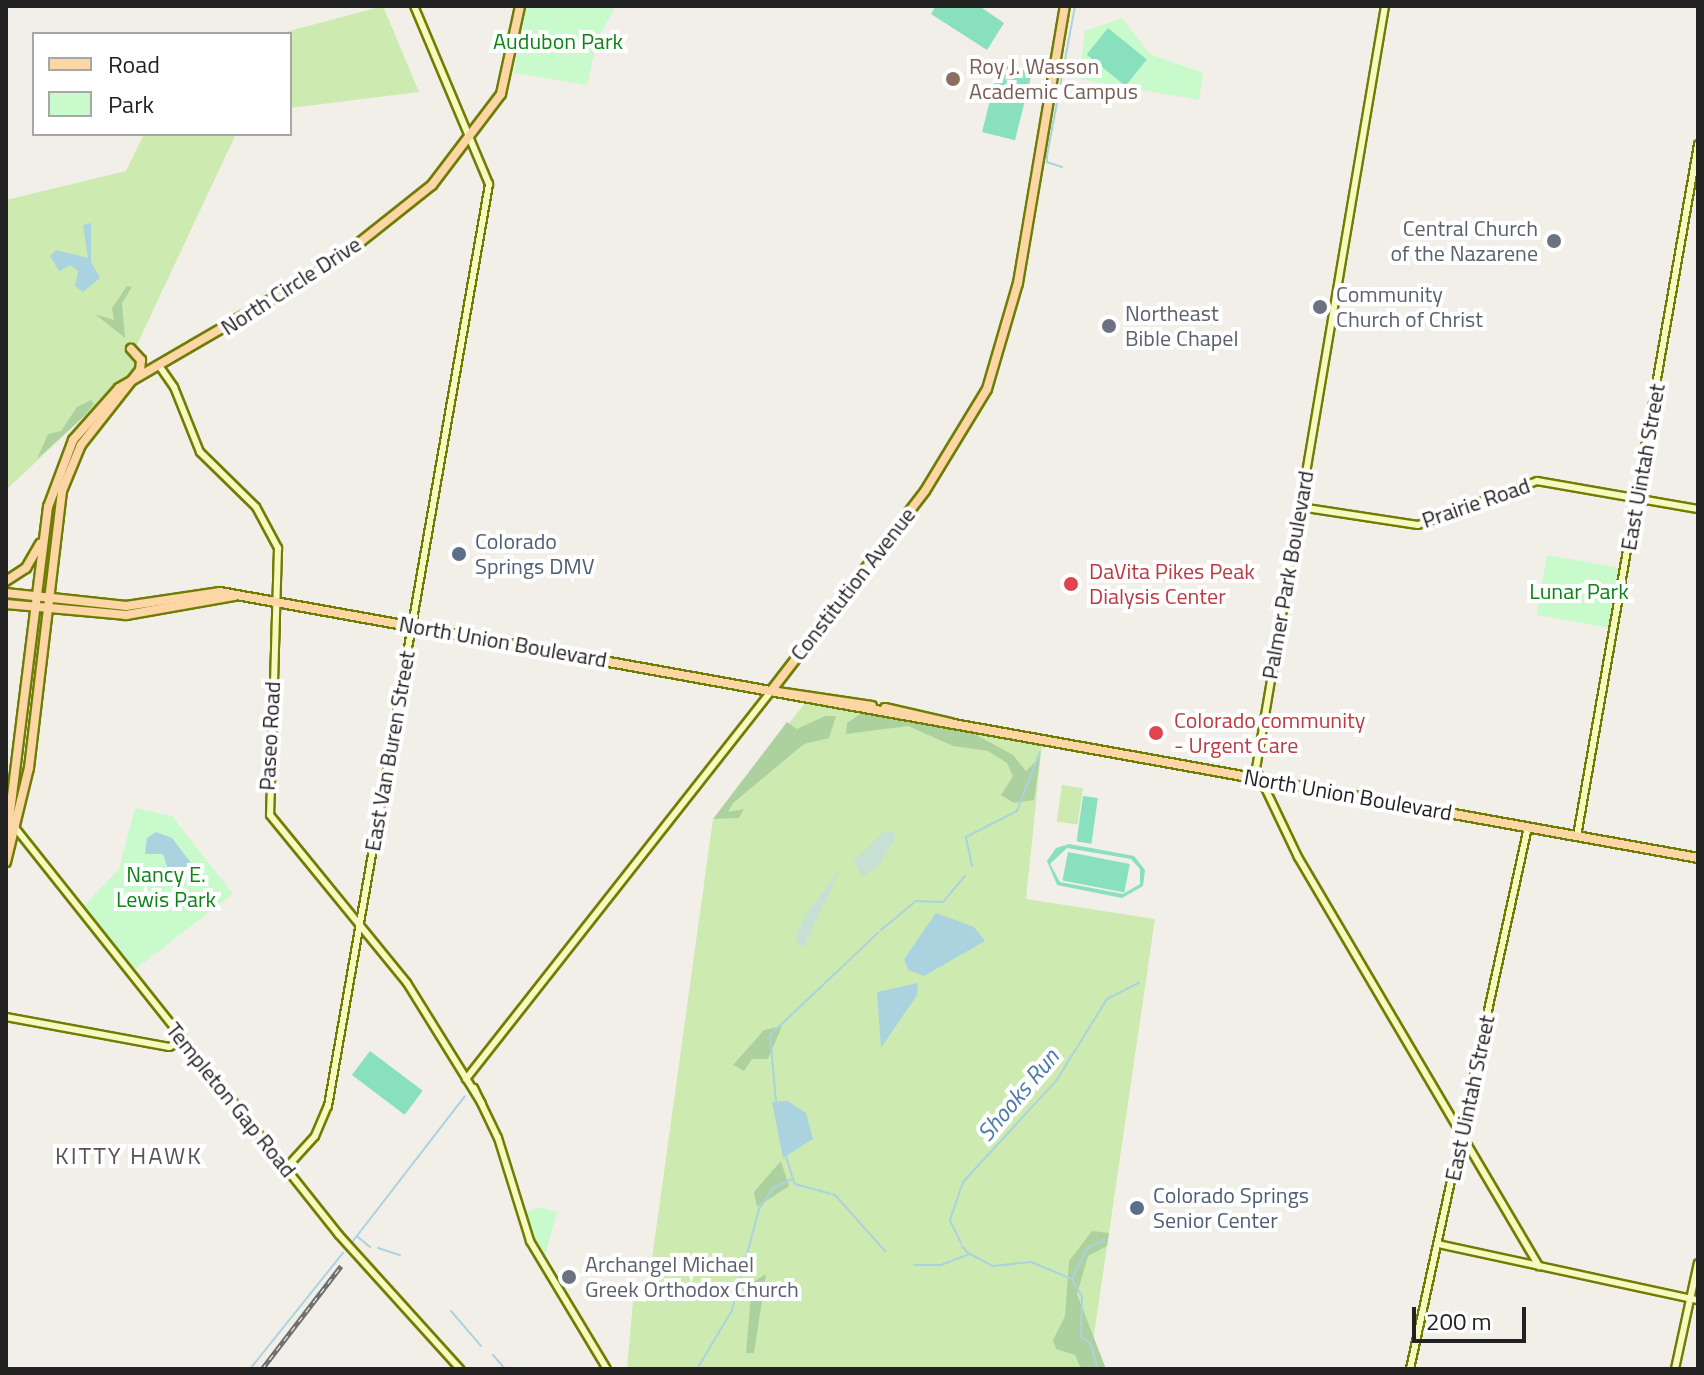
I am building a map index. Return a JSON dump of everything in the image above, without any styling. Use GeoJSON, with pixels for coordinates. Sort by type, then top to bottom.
{"type":"FeatureCollection","features":[{"type":"Feature","properties":{"kind":"main road","name":"East Van Buren Street"},"geometry":{"type":"LineString","coordinates":[[286,1168],[325,1116],[489,184],[471,135],[414,6]]}},
{"type":"Feature","properties":{"kind":"main road","name":"North Circle Drive"},"geometry":{"type":"LineString","coordinates":[[18,771],[45,532],[53,488],[73,440],[100,405],[334,263],[427,190],[471,135],[505,85],[520,6]]}},
{"type":"Feature","properties":{"kind":"main road","name":"Constitution Avenue"},"geometry":{"type":"LineString","coordinates":[[466,1079],[480,1065],[925,491],[987,389],[1018,283],[1065,6]]}},
{"type":"Feature","properties":{"kind":"main road","name":"Palmer Park Boulevard"},"geometry":{"type":"LineString","coordinates":[[1257,778],[1385,6]]}},
{"type":"Feature","properties":{"kind":"main road","name":"East Uintah Street"},"geometry":{"type":"LineString","coordinates":[[1577,836],[1698,145]]}},
{"type":"Feature","properties":{"kind":"main road"},"geometry":{"type":"LineString","coordinates":[[131,349],[142,363],[132,384]]}},
{"type":"Feature","properties":{"kind":"main road","name":"Paseo Road"},"geometry":{"type":"LineString","coordinates":[[160,367],[174,387],[200,452],[273,533],[281,565],[267,804],[276,825],[407,983],[482,1104]]}},
{"type":"Feature","properties":{"kind":"main road","name":"North Circle Drive"},"geometry":{"type":"LineString","coordinates":[[14,827],[68,472],[87,435],[132,384]]}},
{"type":"Feature","properties":{"kind":"main road","name":"Prairie Road"},"geometry":{"type":"LineString","coordinates":[[1300,507],[1412,525],[1525,482],[1698,509]]}},
{"type":"Feature","properties":{"kind":"main road"},"geometry":{"type":"LineString","coordinates":[[6,581],[32,561],[45,532]]}},
{"type":"Feature","properties":{"kind":"main road","name":"North Union Boulevard"},"geometry":{"type":"LineString","coordinates":[[6,593],[126,606],[220,592],[1698,858]]}},
{"type":"Feature","properties":{"kind":"main road","name":"North Union Boulevard"},"geometry":{"type":"LineString","coordinates":[[6,604],[142,615],[234,596]]}},
{"type":"Feature","properties":{"kind":"main road"},"geometry":{"type":"LineString","coordinates":[[6,803],[18,771]]}},
{"type":"Feature","properties":{"kind":"main road"},"geometry":{"type":"LineString","coordinates":[[6,862],[14,827],[18,771]]}},
{"type":"Feature","properties":{"kind":"main road"},"geometry":{"type":"LineString","coordinates":[[1257,778],[1539,1266]]}},
{"type":"Feature","properties":{"kind":"main road"},"geometry":{"type":"LineString","coordinates":[[6,844],[14,827]]}},
{"type":"Feature","properties":{"kind":"main road","name":"Templeton Gap Road"},"geometry":{"type":"LineString","coordinates":[[14,827],[363,1265],[460,1369]]}},
{"type":"Feature","properties":{"kind":"main road","name":"East Uintah Street"},"geometry":{"type":"LineString","coordinates":[[1410,1369],[1528,827]]}},
{"type":"Feature","properties":{"kind":"main road"},"geometry":{"type":"LineString","coordinates":[[6,1017],[169,1047],[184,1040]]}},
{"type":"Feature","properties":{"kind":"main road"},"geometry":{"type":"LineString","coordinates":[[462,1070],[485,1058]]}},
{"type":"Feature","properties":{"kind":"main road"},"geometry":{"type":"LineString","coordinates":[[479,1094],[474,1082],[480,1065]]}},
{"type":"Feature","properties":{"kind":"main road","name":"Paseo Road"},"geometry":{"type":"LineString","coordinates":[[466,1079],[479,1094],[533,1247],[607,1369]]}},
{"type":"Feature","properties":{"kind":"main road"},"geometry":{"type":"LineString","coordinates":[[1449,1114],[1467,1112]]}},
{"type":"Feature","properties":{"kind":"main road"},"geometry":{"type":"LineString","coordinates":[[1438,1244],[1694,1299]]}},
{"type":"Feature","properties":{"kind":"main road"},"geometry":{"type":"LineString","coordinates":[[1675,1369],[1694,1299],[1698,1263]]}},
{"type":"Feature","properties":{"kind":"green space"},"geometry":{"type":"Polygon","coordinates":[[[383,6],[419,92],[292,108],[292,32],[286,32],[383,6]]]}},
{"type":"Feature","properties":{"kind":"green space","name":"Audubon Park"},"geometry":{"type":"Polygon","coordinates":[[[526,6],[616,6],[598,38],[587,85],[514,73],[526,6]]]}},
{"type":"Feature","properties":{"kind":"green space"},"geometry":{"type":"Polygon","coordinates":[[[936,6],[979,6],[1004,23],[987,50],[931,14],[936,6]]]}},
{"type":"Feature","properties":{"kind":"green space"},"geometry":{"type":"Polygon","coordinates":[[[1122,18],[1150,54],[1203,73],[1199,100],[1079,79],[1085,31],[1122,18]]]}},
{"type":"Feature","properties":{"kind":"green space"},"geometry":{"type":"Polygon","coordinates":[[[1108,28],[1147,59],[1125,86],[1087,54],[1108,28]]]}},
{"type":"Feature","properties":{"kind":"green space"},"geometry":{"type":"Polygon","coordinates":[[[999,64],[1032,72],[1015,140],[982,132],[999,64]]]}},
{"type":"Feature","properties":{"kind":"green space"},"geometry":{"type":"Polygon","coordinates":[[[143,136],[235,136],[133,353],[135,369],[6,490],[6,200],[126,171],[143,136]]]}},
{"type":"Feature","properties":{"kind":"green space"},"geometry":{"type":"Polygon","coordinates":[[[127,286],[132,287],[122,303],[125,338],[95,314],[114,320],[112,308],[127,286]]]}},
{"type":"Feature","properties":{"kind":"green space"},"geometry":{"type":"Polygon","coordinates":[[[91,400],[94,404],[83,417],[37,459],[48,434],[61,431],[77,407],[91,400]]]}},
{"type":"Feature","properties":{"kind":"green space","name":"Lunar Park"},"geometry":{"type":"Polygon","coordinates":[[[1547,555],[1622,568],[1611,628],[1536,615],[1547,555]]]}},
{"type":"Feature","properties":{"kind":"green space"},"geometry":{"type":"Polygon","coordinates":[[[806,702],[1042,745],[1026,899],[1155,919],[1089,1369],[627,1369],[633,1301],[646,1302],[713,819],[806,702]]]}},
{"type":"Feature","properties":{"kind":"green space"},"geometry":{"type":"Polygon","coordinates":[[[863,712],[969,731],[1013,755],[1026,771],[1040,757],[1034,800],[1014,803],[1001,795],[1013,776],[1007,763],[988,751],[953,746],[908,726],[846,734],[847,723],[863,712]]]}},
{"type":"Feature","properties":{"kind":"green space"},"geometry":{"type":"Polygon","coordinates":[[[825,716],[836,716],[829,738],[804,744],[733,803],[728,812],[744,809],[739,818],[713,819],[787,722],[797,729],[825,716]]]}},
{"type":"Feature","properties":{"kind":"green space"},"geometry":{"type":"Polygon","coordinates":[[[1062,785],[1083,788],[1078,825],[1057,822],[1062,785]]]}},
{"type":"Feature","properties":{"kind":"green space"},"geometry":{"type":"Polygon","coordinates":[[[1083,796],[1098,798],[1091,844],[1077,842],[1083,796]]]}},
{"type":"Feature","properties":{"kind":"green space","name":"Nancy E. Lewis Park"},"geometry":{"type":"Polygon","coordinates":[[[135,808],[172,816],[233,894],[134,970],[83,907],[119,869],[135,808]]]}},
{"type":"Feature","properties":{"kind":"green space"},"geometry":{"type":"Polygon","coordinates":[[[884,832],[895,832],[895,839],[878,867],[862,877],[853,861],[884,832]]]}},
{"type":"Feature","properties":{"kind":"green space"},"geometry":{"type":"Polygon","coordinates":[[[1069,844],[1134,856],[1145,870],[1143,886],[1122,898],[1057,885],[1047,861],[1056,848],[1069,844]],[[1067,848],[1050,864],[1060,882],[1123,894],[1140,884],[1140,869],[1131,859],[1067,848]]]}},
{"type":"Feature","properties":{"kind":"green space"},"geometry":{"type":"Polygon","coordinates":[[[1068,852],[1130,864],[1124,892],[1062,880],[1068,852]]]}},
{"type":"Feature","properties":{"kind":"green space"},"geometry":{"type":"Polygon","coordinates":[[[841,868],[805,945],[798,947],[795,936],[807,913],[841,868]]]}},
{"type":"Feature","properties":{"kind":"green space"},"geometry":{"type":"Polygon","coordinates":[[[782,1026],[768,1059],[752,1059],[744,1071],[733,1065],[764,1030],[782,1026]]]}},
{"type":"Feature","properties":{"kind":"green space"},"geometry":{"type":"Polygon","coordinates":[[[370,1051],[423,1091],[405,1115],[352,1075],[370,1051]]]}},
{"type":"Feature","properties":{"kind":"green space"},"geometry":{"type":"Polygon","coordinates":[[[781,1161],[789,1186],[757,1207],[754,1192],[781,1161]]]}},
{"type":"Feature","properties":{"kind":"green space"},"geometry":{"type":"Polygon","coordinates":[[[539,1207],[557,1212],[544,1259],[524,1213],[539,1207]]]}},
{"type":"Feature","properties":{"kind":"green space"},"geometry":{"type":"Polygon","coordinates":[[[1092,1231],[1109,1233],[1107,1246],[1088,1256],[1077,1294],[1106,1369],[1081,1369],[1075,1355],[1056,1349],[1053,1340],[1065,1316],[1069,1261],[1092,1231]]]}},
{"type":"Feature","properties":{"kind":"green space"},"geometry":{"type":"Polygon","coordinates":[[[766,1274],[754,1353],[746,1353],[752,1283],[766,1274]]]}},
{"type":"Feature","properties":{"kind":"water"},"geometry":{"type":"Polygon","coordinates":[[[91,223],[91,262],[100,278],[83,292],[75,286],[78,271],[70,265],[59,271],[50,256],[56,250],[88,258],[83,225],[91,223]]]}},
{"type":"Feature","properties":{"kind":"water"},"geometry":{"type":"Polygon","coordinates":[[[156,832],[172,838],[191,863],[189,876],[169,872],[163,854],[145,854],[147,838],[156,832]]]}},
{"type":"Feature","properties":{"kind":"water"},"geometry":{"type":"Polygon","coordinates":[[[936,913],[974,927],[985,941],[924,976],[908,970],[904,959],[936,913]]]}},
{"type":"Feature","properties":{"kind":"water"},"geometry":{"type":"Polygon","coordinates":[[[918,983],[917,995],[881,1048],[877,992],[918,983]]]}},
{"type":"Feature","properties":{"kind":"water"},"geometry":{"type":"Polygon","coordinates":[[[788,1101],[806,1113],[813,1139],[783,1158],[772,1102],[788,1101]]]}},
{"type":"Feature","properties":{"kind":"waterway","name":"Shooks Run"},"geometry":{"type":"LineString","coordinates":[[1062,167],[1047,162],[1047,156],[1075,6]]}},
{"type":"Feature","properties":{"kind":"waterway","name":"Shooks Run"},"geometry":{"type":"LineString","coordinates":[[972,866],[966,837],[1017,811],[1040,752]]}},
{"type":"Feature","properties":{"kind":"waterway","name":"Shooks Run"},"geometry":{"type":"LineString","coordinates":[[881,930],[916,901],[943,902],[965,876]]}},
{"type":"Feature","properties":{"kind":"waterway","name":"Shooks Run"},"geometry":{"type":"LineString","coordinates":[[776,1101],[770,1035],[878,933]]}},
{"type":"Feature","properties":{"kind":"waterway","name":"Shooks Run"},"geometry":{"type":"LineString","coordinates":[[961,1243],[950,1220],[963,1182],[1056,1081],[1107,999],[1139,983]]}},
{"type":"Feature","properties":{"kind":"waterway"},"geometry":{"type":"LineString","coordinates":[[353,1241],[465,1096]]}},
{"type":"Feature","properties":{"kind":"waterway","name":"Shooks Run"},"geometry":{"type":"LineString","coordinates":[[786,1157],[795,1184],[835,1195],[886,1252]]}},
{"type":"Feature","properties":{"kind":"waterway","name":"Shooks Run"},"geometry":{"type":"LineString","coordinates":[[697,1369],[732,1310],[759,1209],[773,1188],[792,1179]]}},
{"type":"Feature","properties":{"kind":"waterway","name":"Shooks Run"},"geometry":{"type":"LineString","coordinates":[[358,1237],[370,1247]]}},
{"type":"Feature","properties":{"kind":"waterway","name":"Shooks Run"},"geometry":{"type":"LineString","coordinates":[[1072,1279],[1088,1248],[1104,1240]]}},
{"type":"Feature","properties":{"kind":"waterway","name":"Shooks Run"},"geometry":{"type":"LineString","coordinates":[[962,1246],[969,1254]]}},
{"type":"Feature","properties":{"kind":"waterway","name":"Shooks Run"},"geometry":{"type":"LineString","coordinates":[[378,1248],[400,1255]]}},
{"type":"Feature","properties":{"kind":"waterway"},"geometry":{"type":"LineString","coordinates":[[250,1369],[343,1253]]}},
{"type":"Feature","properties":{"kind":"waterway","name":"Shooks Run"},"geometry":{"type":"LineString","coordinates":[[914,1265],[941,1265],[970,1254],[993,1266],[1031,1262],[1072,1279],[1082,1296],[1081,1337],[1090,1343],[1098,1369]]}},
{"type":"Feature","properties":{"kind":"waterway","name":"Shooks Run"},"geometry":{"type":"LineString","coordinates":[[451,1311],[481,1346]]}},
{"type":"Feature","properties":{"kind":"waterway","name":"Shooks Run"},"geometry":{"type":"LineString","coordinates":[[493,1355],[505,1369]]}},
{"type":"Feature","properties":{"kind":"railway"},"geometry":{"type":"LineString","coordinates":[[262,1369],[341,1266]]}},
{"type":"Feature","properties":{"kind":"place","name":"Roy J. Wasson Academic Campus"},"geometry":{"type":"Point","coordinates":[953,79]}},
{"type":"Feature","properties":{"kind":"place","name":"Central Church of the Nazarene"},"geometry":{"type":"Point","coordinates":[1554,241]}},
{"type":"Feature","properties":{"kind":"place","name":"Community Church of Christ"},"geometry":{"type":"Point","coordinates":[1320,307]}},
{"type":"Feature","properties":{"kind":"place","name":"Northeast Bible Chapel"},"geometry":{"type":"Point","coordinates":[1109,326]}},
{"type":"Feature","properties":{"kind":"place","name":"Colorado Springs DMV"},"geometry":{"type":"Point","coordinates":[459,554]}},
{"type":"Feature","properties":{"kind":"place","name":"DaVita Pikes Peak Dialysis Center"},"geometry":{"type":"Point","coordinates":[1071,584]}},
{"type":"Feature","properties":{"kind":"place","name":"Colorado community - Urgent Care"},"geometry":{"type":"Point","coordinates":[1156,733]}},
{"type":"Feature","properties":{"kind":"place","name":"Colorado Springs Senior Center"},"geometry":{"type":"Point","coordinates":[1137,1208]}},
{"type":"Feature","properties":{"kind":"place","name":"Archangel Michael Greek Orthodox Church"},"geometry":{"type":"Point","coordinates":[569,1277]}},
{"type":"Feature","properties":{"kind":"district","name":"KITTY HAWK"},"geometry":{"type":"Point","coordinates":[129,1156]}}]}
